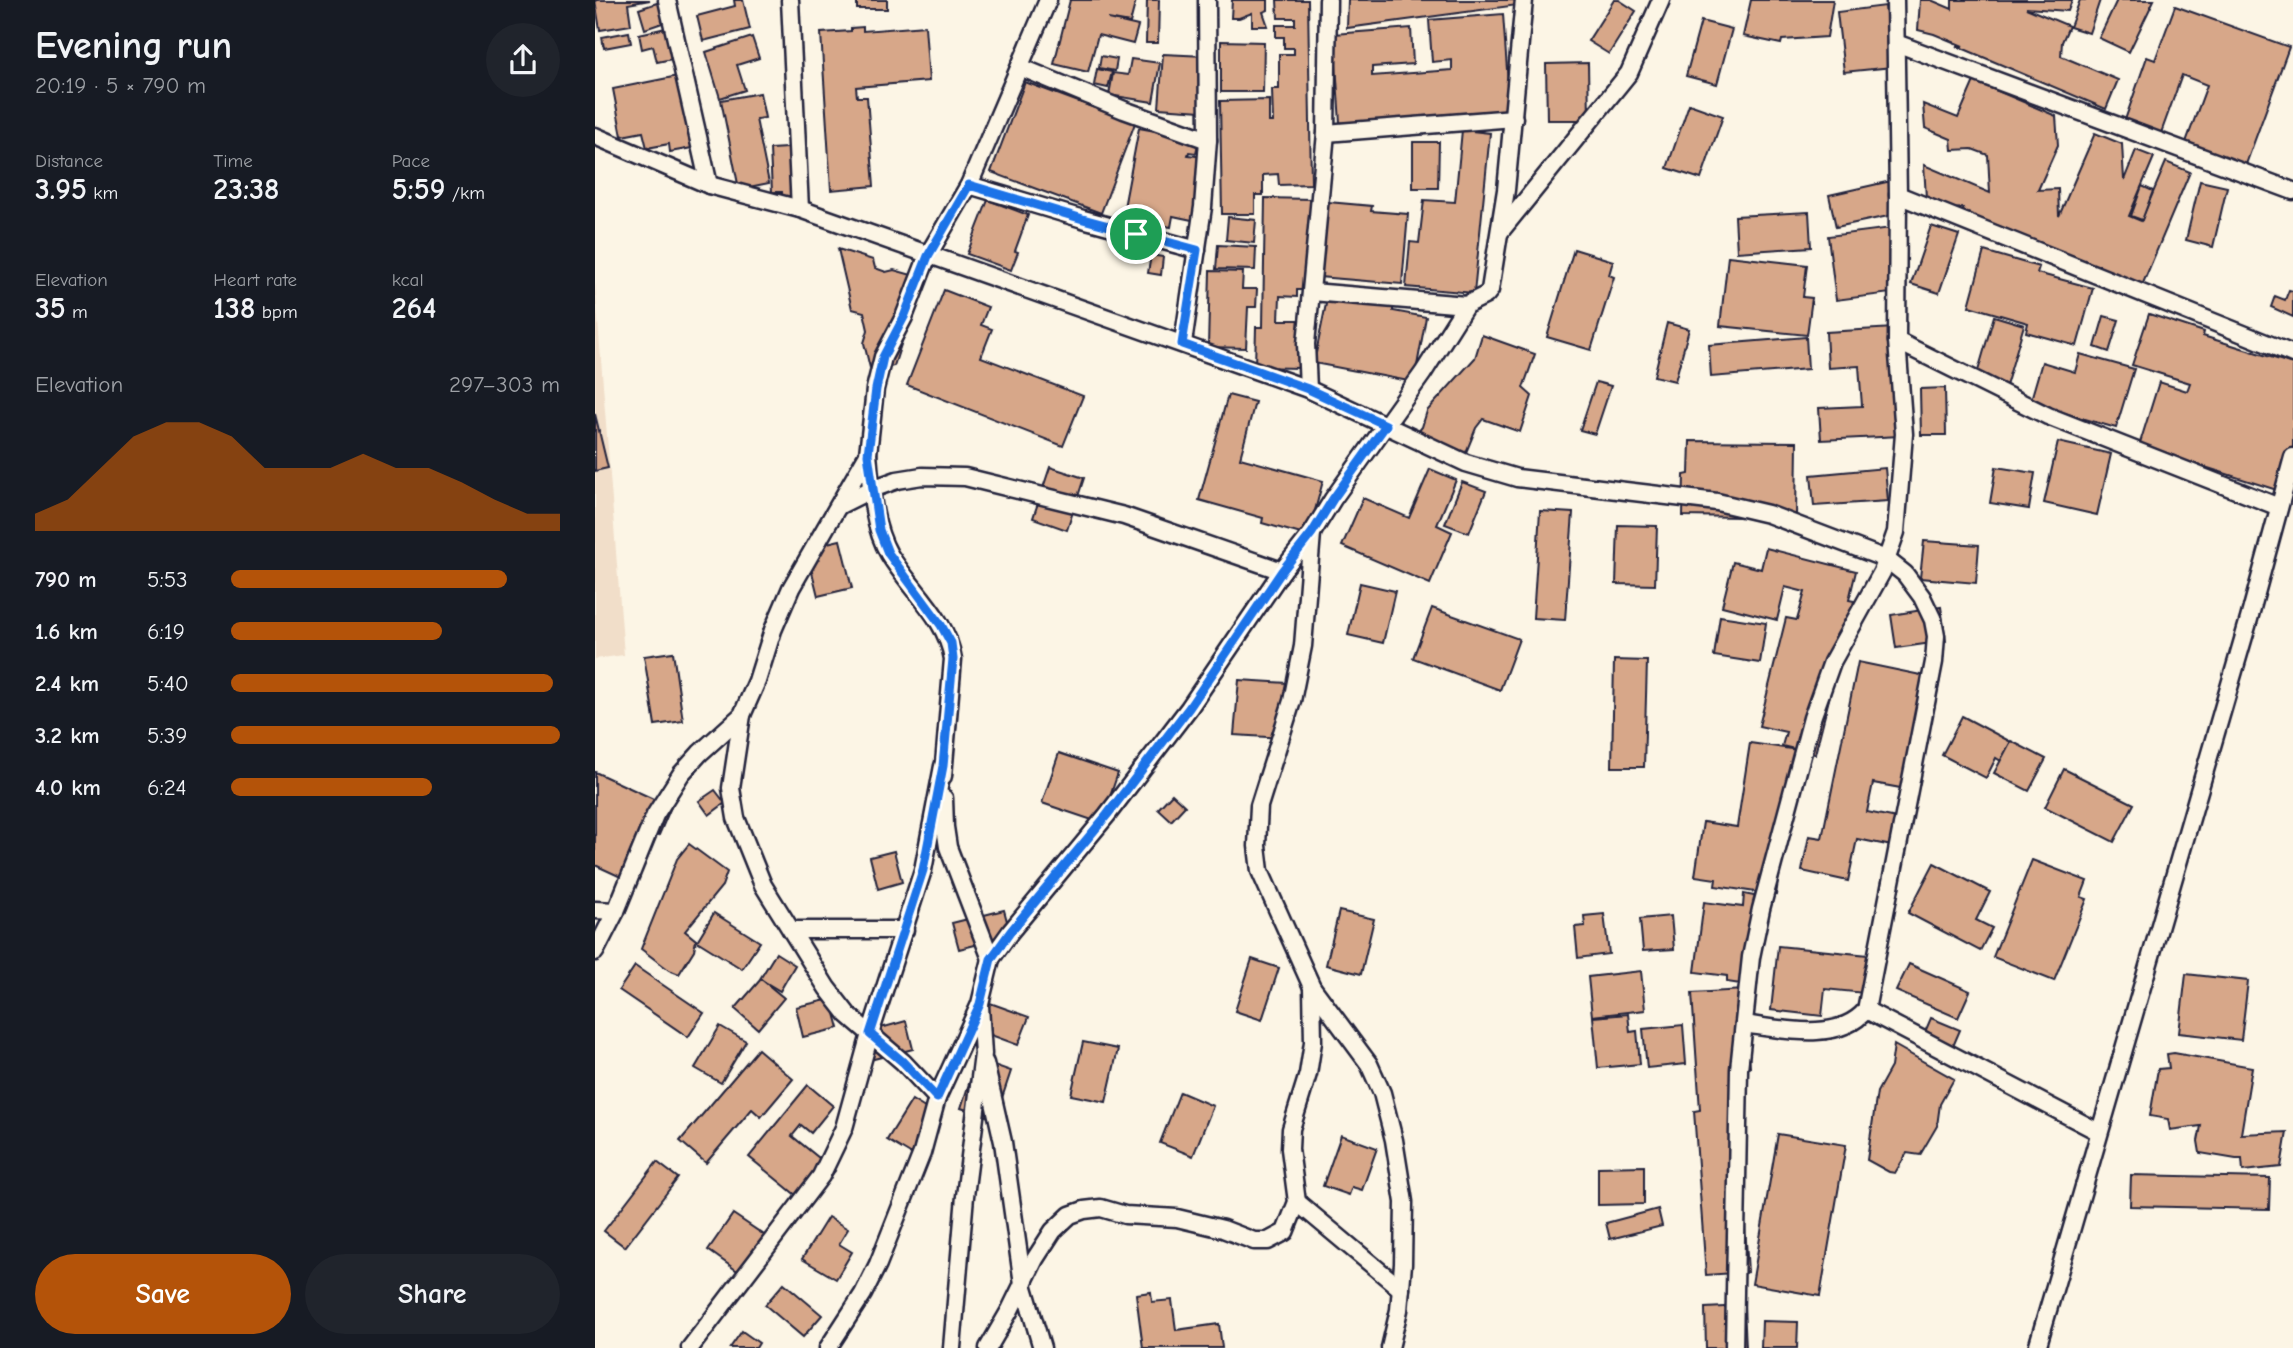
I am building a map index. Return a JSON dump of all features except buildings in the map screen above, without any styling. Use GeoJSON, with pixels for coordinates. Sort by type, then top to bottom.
{"type":"FeatureCollection","features":[{"type":"Feature","properties":{"kind":"street"},"geometry":{"type":"LineString","coordinates":[[667,0],[709,185]]}},
{"type":"Feature","properties":{"kind":"street"},"geometry":{"type":"LineString","coordinates":[[790,0],[800,209]]}},
{"type":"Feature","properties":{"kind":"street"},"geometry":{"type":"LineString","coordinates":[[696,1346],[821,1176],[844,1128],[870,1034],[923,870],[943,766],[953,659],[951,643],[941,625],[888,553],[879,530],[868,454],[876,389],[883,357],[904,317],[928,256],[969,185],[1048,0]]}},
{"type":"Feature","properties":{"kind":"street"},"geometry":{"type":"LineString","coordinates":[[1182,344],[1197,250],[1208,140],[1207,0]]}},
{"type":"Feature","properties":{"kind":"street"},"geometry":{"type":"LineString","coordinates":[[1308,389],[1306,344],[1326,133],[1328,0]]}},
{"type":"Feature","properties":{"kind":"street"},"geometry":{"type":"LineString","coordinates":[[828,1348],[863,1294],[878,1264],[922,1153],[937,1098],[980,1004],[991,959],[1189,708],[1282,571],[1312,533],[1333,499],[1423,373],[1466,305],[1486,295],[1490,290],[1514,118],[1524,0]]}},
{"type":"Feature","properties":{"kind":"street"},"geometry":{"type":"LineString","coordinates":[[1500,232],[1629,73],[1661,0]]}},
{"type":"Feature","properties":{"kind":"street"},"geometry":{"type":"LineString","coordinates":[[1734,1348],[1739,1069],[1751,957],[1761,909],[1812,718],[1832,662],[1881,572],[1896,532],[1904,434],[1897,341],[1895,0]]}},
{"type":"Feature","properties":{"kind":"street"},"geometry":{"type":"LineString","coordinates":[[1896,43],[2293,191]]}},
{"type":"Feature","properties":{"kind":"street"},"geometry":{"type":"LineString","coordinates":[[1020,67],[1124,110],[1208,140]]}},
{"type":"Feature","properties":{"kind":"street"},"geometry":{"type":"LineString","coordinates":[[1326,133],[1514,118]]}},
{"type":"Feature","properties":{"kind":"street"},"geometry":{"type":"LineString","coordinates":[[595,136],[709,185],[800,209],[1308,389],[1466,463],[1517,478],[1717,502],[1768,514],[1886,559],[1905,574],[1922,597],[1933,620],[1936,636],[1934,662],[1866,1010],[1858,1020],[1834,1029],[1802,1031],[1744,1024]]}},
{"type":"Feature","properties":{"kind":"street"},"geometry":{"type":"LineString","coordinates":[[969,185],[1197,250]]}},
{"type":"Feature","properties":{"kind":"street"},"geometry":{"type":"LineString","coordinates":[[1898,195],[2293,354]]}},
{"type":"Feature","properties":{"kind":"street"},"geometry":{"type":"LineString","coordinates":[[1312,292],[1466,305]]}},
{"type":"Feature","properties":{"kind":"street"},"geometry":{"type":"LineString","coordinates":[[1897,341],[2059,421],[2279,507]]}},
{"type":"Feature","properties":{"kind":"street"},"geometry":{"type":"LineString","coordinates":[[868,454],[791,588],[773,630],[757,681],[742,715],[731,788],[736,818],[762,885],[827,988],[848,1014],[910,1068],[937,1098]]}},
{"type":"Feature","properties":{"kind":"street"},"geometry":{"type":"LineString","coordinates":[[2037,1348],[2249,619],[2293,457]]}},
{"type":"Feature","properties":{"kind":"street"},"geometry":{"type":"LineString","coordinates":[[840,505],[871,489],[897,480],[922,476],[965,477],[1124,516],[1282,571]]}},
{"type":"Feature","properties":{"kind":"street"},"geometry":{"type":"LineString","coordinates":[[1312,533],[1303,646],[1292,701],[1259,806],[1257,846],[1261,871],[1312,987],[1369,1064],[1382,1093],[1394,1140],[1404,1202],[1399,1310],[1390,1348]]}},
{"type":"Feature","properties":{"kind":"street"},"geometry":{"type":"LineString","coordinates":[[595,952],[616,911],[661,805],[681,774],[742,715]]}},
{"type":"Feature","properties":{"kind":"street"},"geometry":{"type":"LineString","coordinates":[[943,766],[948,847],[991,959]]}},
{"type":"Feature","properties":{"kind":"street"},"geometry":{"type":"LineString","coordinates":[[595,910],[616,911]]}},
{"type":"Feature","properties":{"kind":"street"},"geometry":{"type":"LineString","coordinates":[[791,930],[905,930]]}},
{"type":"Feature","properties":{"kind":"street"},"geometry":{"type":"LineString","coordinates":[[988,1348],[1035,1259],[1053,1231],[1070,1215],[1101,1208],[1125,1215],[1177,1218],[1223,1229],[1254,1241],[1268,1241],[1285,1232],[1297,1202],[1291,1139],[1299,1098],[1308,1074],[1313,1042],[1312,987]]}},
{"type":"Feature","properties":{"kind":"street"},"geometry":{"type":"LineString","coordinates":[[980,1004],[983,1054],[1003,1142],[1023,1284],[1042,1348]]}},
{"type":"Feature","properties":{"kind":"street"},"geometry":{"type":"LineString","coordinates":[[1866,1010],[2099,1132]]}},
{"type":"Feature","properties":{"kind":"street"},"geometry":{"type":"LineString","coordinates":[[952,1348],[965,1196],[983,1054]]}},
{"type":"Feature","properties":{"kind":"street"},"geometry":{"type":"LineString","coordinates":[[1297,1202],[1401,1289]]}},
{"type":"Feature","properties":{"kind":"shaded area"},"geometry":{"type":"Polygon","coordinates":[[[595,282],[624,655],[595,659],[595,282]]]}},
{"type":"Feature","properties":{"kind":"route"},"geometry":{"type":"LineString","coordinates":[[969,185],[1136,234],[1197,250],[1182,344],[1308,389],[1386,425],[1189,708],[991,959],[980,1004],[937,1098],[903,1062],[870,1034],[923,870],[943,766],[953,659],[951,643],[941,625],[888,553],[879,530],[868,454],[883,357],[904,317],[928,256],[969,185]]}}]}
